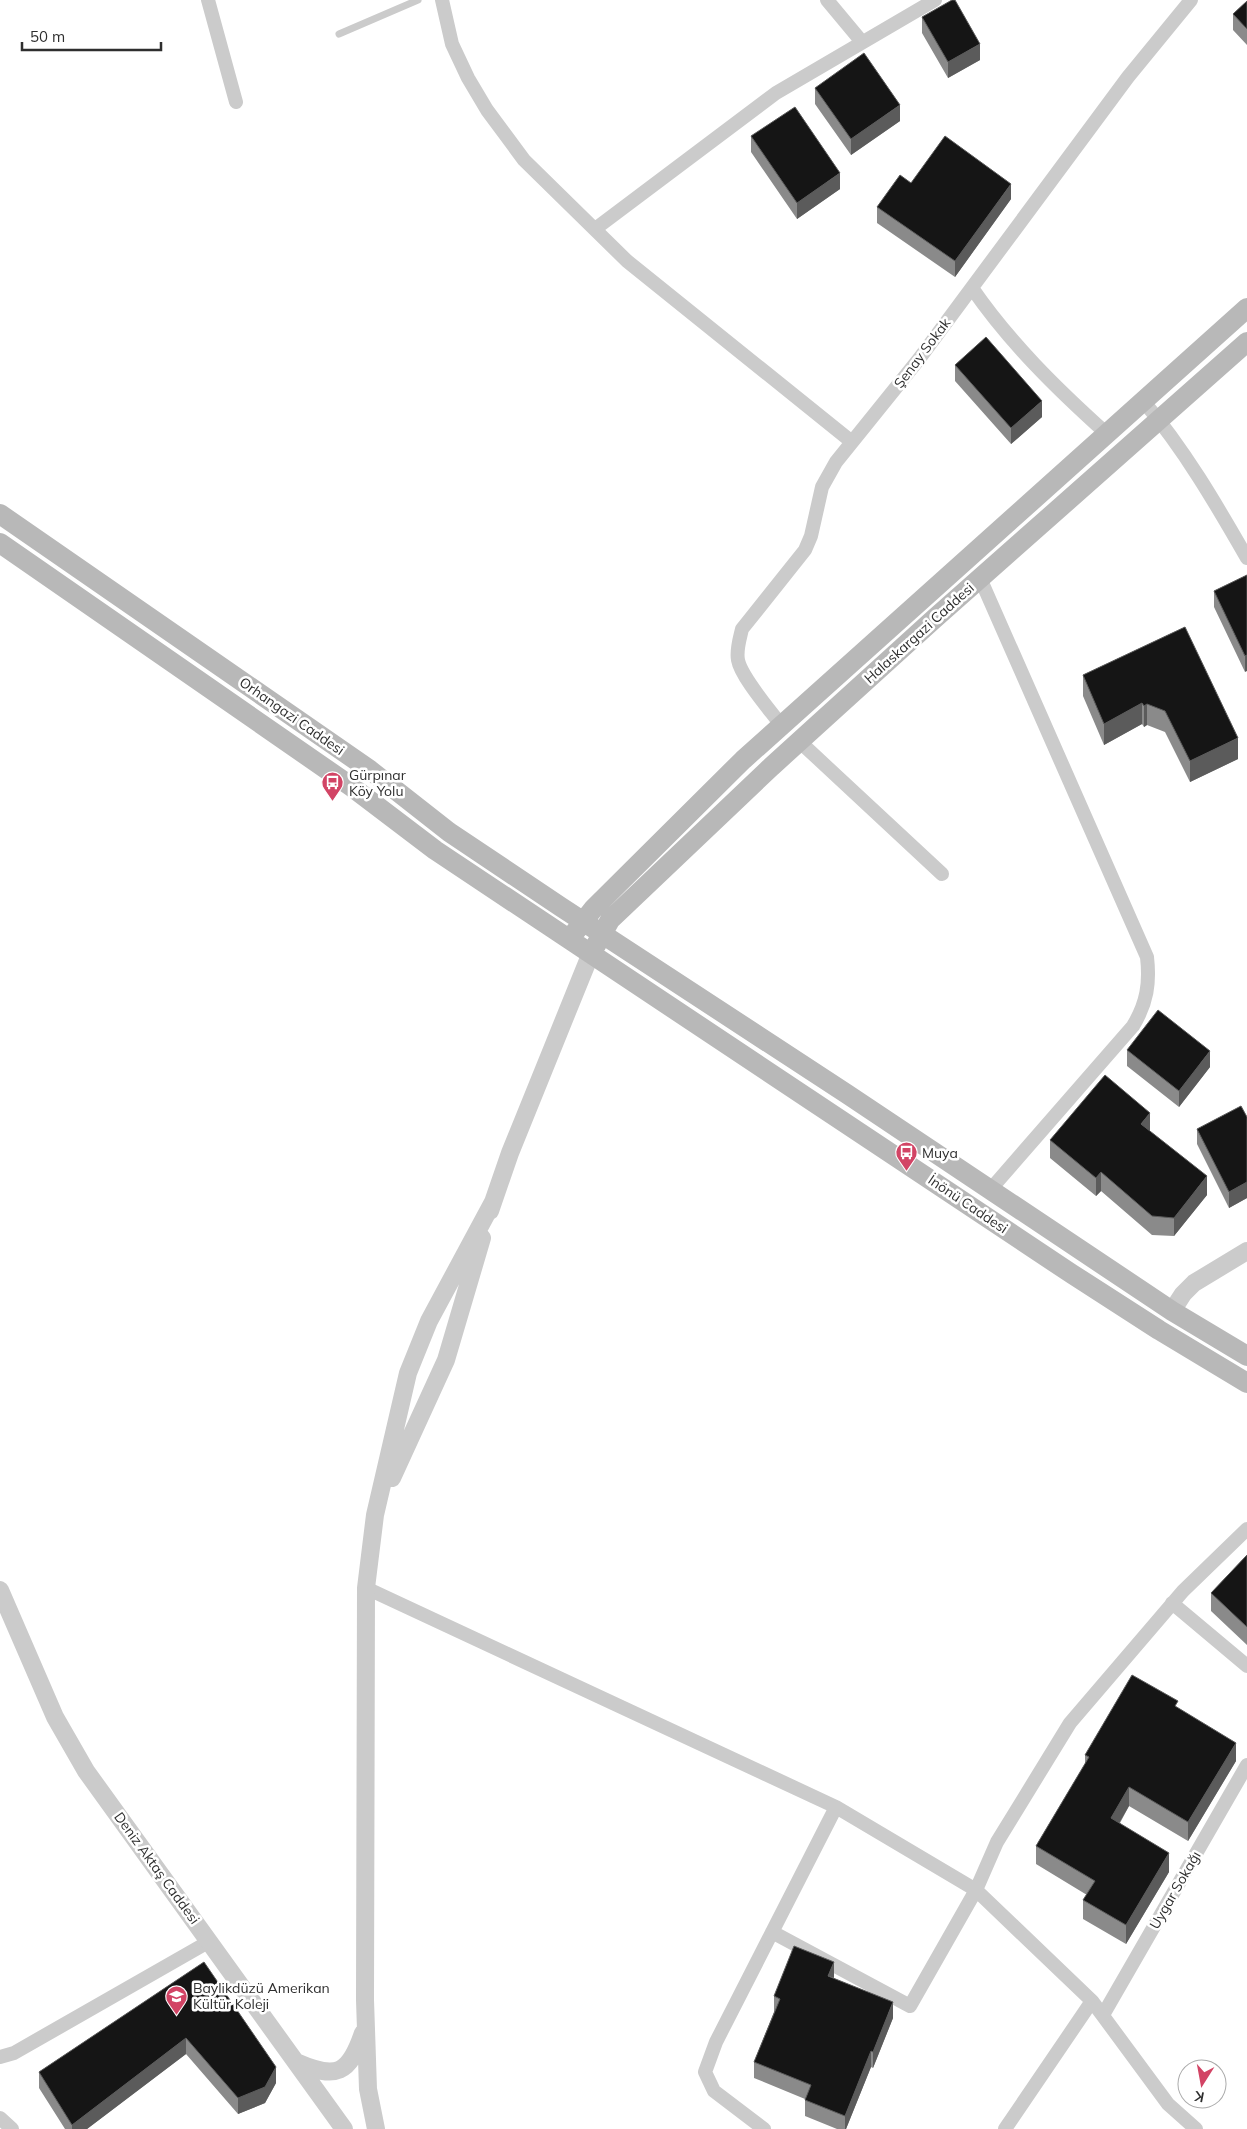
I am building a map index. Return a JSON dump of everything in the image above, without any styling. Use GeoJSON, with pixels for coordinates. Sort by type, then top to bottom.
{"type":"FeatureCollection","features":[{"type":"Feature","properties":{"kind":"main road"},"geometry":{"type":"LineString","coordinates":[[570,939],[582,921],[742,760],[1247,308]]}},
{"type":"Feature","properties":{"kind":"main road","name":"Halaskargazi Caddesi"},"geometry":{"type":"LineString","coordinates":[[591,953],[610,920],[800,741],[980,578],[1160,421],[1247,342]]}},
{"type":"Feature","properties":{"kind":"main road","name":"Orhangazi Caddesi"},"geometry":{"type":"LineString","coordinates":[[0,514],[370,770],[449,832],[1172,1311],[1244,1354]]}},
{"type":"Feature","properties":{"kind":"main road","name":"Orhangazi Caddesi"},"geometry":{"type":"LineString","coordinates":[[0,543],[352,787],[435,850],[591,953]]}},
{"type":"Feature","properties":{"kind":"main road"},"geometry":{"type":"LineString","coordinates":[[970,555],[980,578]]}},
{"type":"Feature","properties":{"kind":"main road"},"geometry":{"type":"LineString","coordinates":[[210,688],[227,671]]}},
{"type":"Feature","properties":{"kind":"main road"},"geometry":{"type":"LineString","coordinates":[[284,740],[300,722]]}},
{"type":"Feature","properties":{"kind":"main road"},"geometry":{"type":"LineString","coordinates":[[781,725],[800,741]]}},
{"type":"Feature","properties":{"kind":"main road"},"geometry":{"type":"LineString","coordinates":[[352,787],[370,770]]}},
{"type":"Feature","properties":{"kind":"main road"},"geometry":{"type":"LineString","coordinates":[[435,850],[449,832]]}},
{"type":"Feature","properties":{"kind":"main road","name":"İnönü Caddesi"},"geometry":{"type":"LineString","coordinates":[[591,953],[628,980],[1072,1274],[1158,1330],[1247,1383]]}},
{"type":"Feature","properties":{"kind":"main road"},"geometry":{"type":"LineString","coordinates":[[834,1115],[847,1094]]}},
{"type":"Feature","properties":{"kind":"main road"},"geometry":{"type":"LineString","coordinates":[[975,1208],[990,1190]]}},
{"type":"Feature","properties":{"kind":"main road"},"geometry":{"type":"LineString","coordinates":[[1072,1274],[1087,1254]]}},
{"type":"Feature","properties":{"kind":"main road"},"geometry":{"type":"LineString","coordinates":[[1228,1372],[1244,1354]]}},
{"type":"Feature","properties":{"kind":"street"},"geometry":{"type":"LineString","coordinates":[[208,0],[236,102]]}},
{"type":"Feature","properties":{"kind":"street"},"geometry":{"type":"LineString","coordinates":[[442,0],[452,44],[468,78],[487,110],[524,160],[627,260],[852,442]]}},
{"type":"Feature","properties":{"kind":"street"},"geometry":{"type":"LineString","coordinates":[[827,0],[862,42]]}},
{"type":"Feature","properties":{"kind":"street"},"geometry":{"type":"LineString","coordinates":[[595,229],[776,93],[935,0]]}},
{"type":"Feature","properties":{"kind":"street","name":"Şenay Sokak"},"geometry":{"type":"LineString","coordinates":[[781,725],[746,676],[738,660],[739,642],[742,629],[805,550],[811,536],[822,487],[836,462],[919,359],[1128,77],[1191,0]]}},
{"type":"Feature","properties":{"kind":"street"},"geometry":{"type":"LineString","coordinates":[[972,288],[995,320],[1057,389],[1107,434]]}},
{"type":"Feature","properties":{"kind":"street"},"geometry":{"type":"LineString","coordinates":[[1144,402],[1160,421],[1218,507],[1247,558]]}},
{"type":"Feature","properties":{"kind":"street"},"geometry":{"type":"LineString","coordinates":[[980,578],[1147,958],[1149,972],[1146,1001],[1133,1026],[990,1190]]}},
{"type":"Feature","properties":{"kind":"street"},"geometry":{"type":"LineString","coordinates":[[800,741],[942,874]]}},
{"type":"Feature","properties":{"kind":"street"},"geometry":{"type":"LineString","coordinates":[[375,1515],[446,1360],[493,1202],[529,1106],[591,953]]}},
{"type":"Feature","properties":{"kind":"street"},"geometry":{"type":"LineString","coordinates":[[296,2062],[316,2071],[337,2071],[347,2066],[356,2052],[364,2029],[366,1588],[375,1515],[408,1373],[430,1321],[493,1202]]}},
{"type":"Feature","properties":{"kind":"street"},"geometry":{"type":"LineString","coordinates":[[1172,1311],[1183,1294],[1194,1283],[1247,1251]]}},
{"type":"Feature","properties":{"kind":"street"},"geometry":{"type":"LineString","coordinates":[[772,1932],[910,2006],[976,1890],[997,1842],[1070,1724],[1172,1603],[1247,1528]]}},
{"type":"Feature","properties":{"kind":"street"},"geometry":{"type":"LineString","coordinates":[[366,1588],[836,1807],[976,1890],[1092,2001],[1168,2104],[1196,2129]]}},
{"type":"Feature","properties":{"kind":"street","name":"Deniz Aktaş Caddesi"},"geometry":{"type":"LineString","coordinates":[[0,1590],[55,1717],[86,1772],[344,2129]]}},
{"type":"Feature","properties":{"kind":"street"},"geometry":{"type":"LineString","coordinates":[[1172,1603],[1247,1666]]}},
{"type":"Feature","properties":{"kind":"street","name":"Uygar Sokağı"},"geometry":{"type":"LineString","coordinates":[[1103,2015],[1247,1765]]}},
{"type":"Feature","properties":{"kind":"street"},"geometry":{"type":"LineString","coordinates":[[764,2129],[714,2091],[705,2072],[716,2042],[836,1807]]}},
{"type":"Feature","properties":{"kind":"street"},"geometry":{"type":"LineString","coordinates":[[0,2058],[14,2053],[210,1942]]}},
{"type":"Feature","properties":{"kind":"street"},"geometry":{"type":"LineString","coordinates":[[365,2000],[368,2089],[376,2129]]}},
{"type":"Feature","properties":{"kind":"street"},"geometry":{"type":"LineString","coordinates":[[1005,2129],[1092,2001]]}},
{"type":"Feature","properties":{"kind":"street"},"geometry":{"type":"LineString","coordinates":[[0,2118],[12,2129]]}},
{"type":"Feature","properties":{"kind":"lane"},"geometry":{"type":"LineString","coordinates":[[339,34],[418,0]]}},
{"type":"Feature","properties":{"kind":"building"},"geometry":{"type":"Polygon","coordinates":[[[955,0],[980,44],[948,62],[922,17],[955,0]]]}},
{"type":"Feature","properties":{"kind":"building"},"geometry":{"type":"Polygon","coordinates":[[[1247,1],[1247,29],[1233,14],[1247,1]]]}},
{"type":"Feature","properties":{"kind":"building"},"geometry":{"type":"Polygon","coordinates":[[[864,53],[900,105],[851,139],[815,88],[864,53]]]}},
{"type":"Feature","properties":{"kind":"building"},"geometry":{"type":"Polygon","coordinates":[[[795,107],[840,173],[797,203],[751,136],[795,107]]]}},
{"type":"Feature","properties":{"kind":"building"},"geometry":{"type":"Polygon","coordinates":[[[945,136],[1011,184],[955,261],[877,207],[900,175],[911,183],[945,136]]]}},
{"type":"Feature","properties":{"kind":"building"},"geometry":{"type":"Polygon","coordinates":[[[986,337],[1042,401],[1011,428],[955,365],[986,337]]]}},
{"type":"Feature","properties":{"kind":"building"},"geometry":{"type":"Polygon","coordinates":[[[1247,575],[1247,655],[1245,656],[1214,591],[1247,575]]]}},
{"type":"Feature","properties":{"kind":"building"},"geometry":{"type":"Polygon","coordinates":[[[1185,627],[1238,738],[1190,761],[1165,711],[1147,704],[1144,706],[1142,703],[1104,724],[1083,675],[1185,627]]]}},
{"type":"Feature","properties":{"kind":"building"},"geometry":{"type":"Polygon","coordinates":[[[1158,1010],[1210,1051],[1179,1091],[1127,1050],[1158,1010]]]}},
{"type":"Feature","properties":{"kind":"building"},"geometry":{"type":"Polygon","coordinates":[[[1105,1075],[1150,1113],[1141,1124],[1207,1176],[1174,1218],[1152,1216],[1101,1172],[1096,1178],[1050,1140],[1105,1075]]]}},
{"type":"Feature","properties":{"kind":"building"},"geometry":{"type":"Polygon","coordinates":[[[1241,1106],[1247,1117],[1247,1182],[1229,1192],[1197,1129],[1241,1106]]]}},
{"type":"Feature","properties":{"kind":"building"},"geometry":{"type":"Polygon","coordinates":[[[1247,1555],[1247,1627],[1211,1593],[1247,1555]]]}},
{"type":"Feature","properties":{"kind":"building"},"geometry":{"type":"Polygon","coordinates":[[[1132,1675],[1178,1701],[1175,1706],[1236,1743],[1188,1822],[1129,1787],[1111,1818],[1169,1853],[1126,1925],[1083,1900],[1095,1881],[1036,1846],[1089,1757],[1085,1755],[1132,1675]]]}},
{"type":"Feature","properties":{"kind":"building"},"geometry":{"type":"Polygon","coordinates":[[[794,1946],[834,1962],[828,1976],[893,2002],[845,2116],[805,2100],[811,2085],[754,2062],[780,1999],[774,1996],[794,1946]]]}},
{"type":"Feature","properties":{"kind":"building"},"geometry":{"type":"Polygon","coordinates":[[[204,1962],[276,2067],[265,2087],[238,2098],[186,2038],[72,2125],[39,2072],[204,1962]]]}},
{"type":"Feature","properties":{"kind":"place","name":"Gürpınar Köy Yolu"},"geometry":{"type":"Point","coordinates":[333,802]}},
{"type":"Feature","properties":{"kind":"place","name":"Muya"},"geometry":{"type":"Point","coordinates":[906,1172]}},
{"type":"Feature","properties":{"kind":"place","name":"Baylikdüzü Amerikan Kültür Koleji"},"geometry":{"type":"Point","coordinates":[177,2015]}}]}
